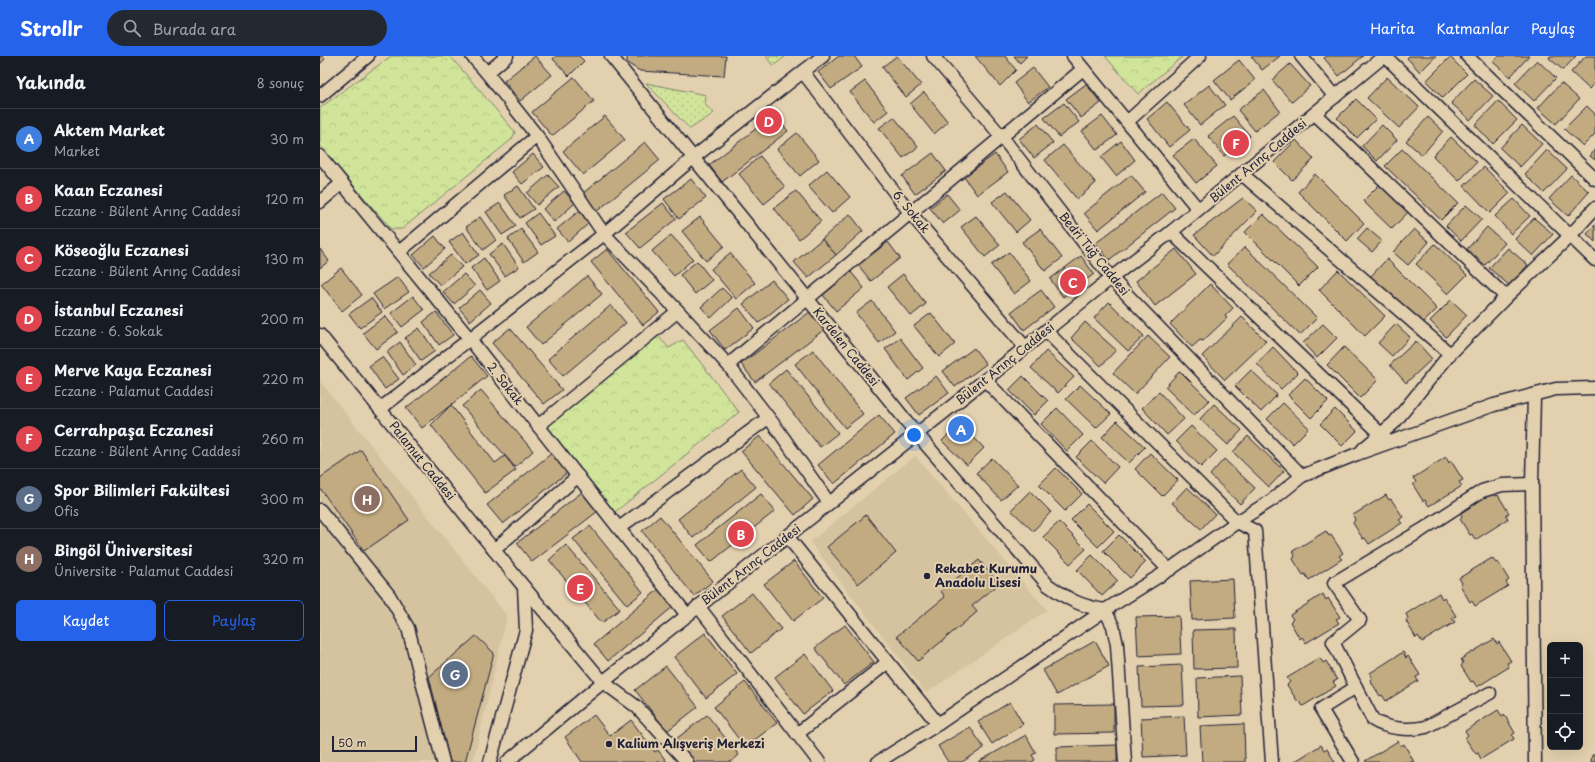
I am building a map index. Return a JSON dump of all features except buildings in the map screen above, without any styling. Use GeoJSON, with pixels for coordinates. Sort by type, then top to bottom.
{"type":"FeatureCollection","features":[{"type":"Feature","properties":{"kind":"street"},"geometry":{"type":"LineString","coordinates":[[320,96],[368,56]]}},
{"type":"Feature","properties":{"kind":"street"},"geometry":{"type":"LineString","coordinates":[[472,56],[537,136],[604,234],[728,365],[829,503]]}},
{"type":"Feature","properties":{"kind":"street"},"geometry":{"type":"LineString","coordinates":[[487,73],[507,56]]}},
{"type":"Feature","properties":{"kind":"street","name":"Kardelen Caddesi"},"geometry":{"type":"LineString","coordinates":[[611,56],[916,433],[1048,585],[1072,601],[1089,608],[1105,610]]}},
{"type":"Feature","properties":{"kind":"street"},"geometry":{"type":"LineString","coordinates":[[380,409],[604,234],[693,158],[823,56]]}},
{"type":"Feature","properties":{"kind":"street","name":"Bedri Tuğ Caddesi"},"geometry":{"type":"LineString","coordinates":[[933,56],[1002,137],[1111,278],[1302,476]]}},
{"type":"Feature","properties":{"kind":"street"},"geometry":{"type":"LineString","coordinates":[[1073,56],[1198,210]]}},
{"type":"Feature","properties":{"kind":"street"},"geometry":{"type":"LineString","coordinates":[[1127,122],[1200,56]]}},
{"type":"Feature","properties":{"kind":"street"},"geometry":{"type":"LineString","coordinates":[[1301,56],[1335,97]]}},
{"type":"Feature","properties":{"kind":"street"},"geometry":{"type":"LineString","coordinates":[[1385,56],[1595,260]]}},
{"type":"Feature","properties":{"kind":"street","name":"Bülent Arınç Caddesi"},"geometry":{"type":"LineString","coordinates":[[507,762],[516,757],[603,682],[698,606],[1171,232],[1385,56]]}},
{"type":"Feature","properties":{"kind":"street"},"geometry":{"type":"LineString","coordinates":[[1467,56],[1595,179]]}},
{"type":"Feature","properties":{"kind":"street"},"geometry":{"type":"LineString","coordinates":[[728,365],[808,300],[1083,69]]}},
{"type":"Feature","properties":{"kind":"street","name":"6. Sokak"},"geometry":{"type":"LineString","coordinates":[[804,72],[911,214],[1025,348]]}},
{"type":"Feature","properties":{"kind":"street"},"geometry":{"type":"LineString","coordinates":[[1315,114],[1506,297]]}},
{"type":"Feature","properties":{"kind":"street"},"geometry":{"type":"LineString","coordinates":[[399,252],[537,136]]}},
{"type":"Feature","properties":{"kind":"street","name":"2. Sokak"},"geometry":{"type":"LineString","coordinates":[[320,156],[469,338],[687,615]]}},
{"type":"Feature","properties":{"kind":"street"},"geometry":{"type":"LineString","coordinates":[[1242,174],[1450,354]]}},
{"type":"Feature","properties":{"kind":"street"},"geometry":{"type":"LineString","coordinates":[[320,202],[342,183]]}},
{"type":"Feature","properties":{"kind":"street"},"geometry":{"type":"LineString","coordinates":[[1357,454],[1394,422],[1450,354],[1506,297],[1570,236],[1595,208]]}},
{"type":"Feature","properties":{"kind":"street"},"geometry":{"type":"LineString","coordinates":[[1171,232],[1380,434],[1391,442]]}},
{"type":"Feature","properties":{"kind":"street"},"geometry":{"type":"LineString","coordinates":[[538,426],[678,311]]}},
{"type":"Feature","properties":{"kind":"street"},"geometry":{"type":"LineString","coordinates":[[1046,331],[1237,522],[1255,531],[1272,762]]}},
{"type":"Feature","properties":{"kind":"street","name":"Palamut Caddesi"},"geometry":{"type":"LineString","coordinates":[[320,335],[603,682],[637,707],[687,762]]}},
{"type":"Feature","properties":{"kind":"street"},"geometry":{"type":"LineString","coordinates":[[985,380],[1169,570]]}},
{"type":"Feature","properties":{"kind":"street"},"geometry":{"type":"LineString","coordinates":[[878,762],[938,724],[1105,610],[1169,570],[1237,522],[1272,500],[1302,476],[1357,454],[1494,405],[1556,389],[1595,388]]}},
{"type":"Feature","properties":{"kind":"street"},"geometry":{"type":"LineString","coordinates":[[1534,395],[1532,484],[1535,762]]}},
{"type":"Feature","properties":{"kind":"street"},"geometry":{"type":"LineString","coordinates":[[619,528],[768,418]]}},
{"type":"Feature","properties":{"kind":"street"},"geometry":{"type":"LineString","coordinates":[[494,550],[578,476]]}},
{"type":"Feature","properties":{"kind":"street"},"geometry":{"type":"LineString","coordinates":[[1490,693],[1426,727],[1405,729],[1379,723],[1373,720],[1333,642],[1360,620],[1334,584],[1482,491],[1502,485],[1532,484]]}},
{"type":"Feature","properties":{"kind":"street"},"geometry":{"type":"LineString","coordinates":[[320,510],[389,595],[408,628],[443,762]]}},
{"type":"Feature","properties":{"kind":"street"},"geometry":{"type":"LineString","coordinates":[[786,536],[938,724]]}},
{"type":"Feature","properties":{"kind":"street"},"geometry":{"type":"LineString","coordinates":[[490,762],[526,630],[524,587]]}},
{"type":"Feature","properties":{"kind":"street"},"geometry":{"type":"LineString","coordinates":[[698,606],[819,762]]}},
{"type":"Feature","properties":{"kind":"street"},"geometry":{"type":"LineString","coordinates":[[1105,610],[1113,626],[1117,645],[1125,762]]}},
{"type":"Feature","properties":{"kind":"street"},"geometry":{"type":"LineString","coordinates":[[797,734],[888,662]]}},
{"type":"Feature","properties":{"kind":"street"},"geometry":{"type":"LineString","coordinates":[[1353,762],[1321,709],[1356,687]]}},
{"type":"Feature","properties":{"kind":"shaded area"},"geometry":{"type":"Polygon","coordinates":[[[320,381],[507,616],[473,762],[320,762],[320,381]]]}},
{"type":"Feature","properties":{"kind":"shaded area","name":"Rekabet Kurumu Anadolu Lisesi"},"geometry":{"type":"Polygon","coordinates":[[[915,456],[1047,610],[926,693],[810,542],[915,456]]]}},
{"type":"Feature","properties":{"kind":"green space"},"geometry":{"type":"Polygon","coordinates":[[[391,56],[450,56],[515,132],[512,139],[402,229],[391,229],[320,146],[320,108],[391,56]]]}},
{"type":"Feature","properties":{"kind":"green space"},"geometry":{"type":"Polygon","coordinates":[[[766,56],[786,56],[773,66],[766,56]]]}},
{"type":"Feature","properties":{"kind":"green space"},"geometry":{"type":"Polygon","coordinates":[[[1105,56],[1183,56],[1138,94],[1105,56]]]}},
{"type":"Feature","properties":{"kind":"green space"},"geometry":{"type":"Polygon","coordinates":[[[646,83],[706,95],[705,105],[714,113],[690,129],[646,83]]]}},
{"type":"Feature","properties":{"kind":"green space"},"geometry":{"type":"Polygon","coordinates":[[[656,334],[669,348],[683,340],[739,412],[615,512],[549,429],[549,423],[656,334]]]}},
{"type":"Feature","properties":{"kind":"place","name":"İstanbul Eczanesi"},"geometry":{"type":"Point","coordinates":[769,121]}},
{"type":"Feature","properties":{"kind":"place","name":"Cerrahpaşa Eczanesi"},"geometry":{"type":"Point","coordinates":[1236,143]}},
{"type":"Feature","properties":{"kind":"place","name":"Köseoğlu Eczanesi"},"geometry":{"type":"Point","coordinates":[1073,282]}},
{"type":"Feature","properties":{"kind":"place","name":"Aktem Market"},"geometry":{"type":"Point","coordinates":[961,429]}},
{"type":"Feature","properties":{"kind":"place","name":"Bingöl Üniversitesi"},"geometry":{"type":"Point","coordinates":[367,499]}},
{"type":"Feature","properties":{"kind":"place","name":"Kaan Eczanesi"},"geometry":{"type":"Point","coordinates":[741,534]}},
{"type":"Feature","properties":{"kind":"place","name":"Rekabet Kurumu Anadolu Lisesi"},"geometry":{"type":"Point","coordinates":[927,576]}},
{"type":"Feature","properties":{"kind":"place","name":"Merve Kaya Eczanesi"},"geometry":{"type":"Point","coordinates":[580,588]}},
{"type":"Feature","properties":{"kind":"place","name":"Spor Bilimleri Fakültesi"},"geometry":{"type":"Point","coordinates":[455,674]}},
{"type":"Feature","properties":{"kind":"place","name":"Kalium Alışveriş Merkezi"},"geometry":{"type":"Point","coordinates":[609,744]}}]}
